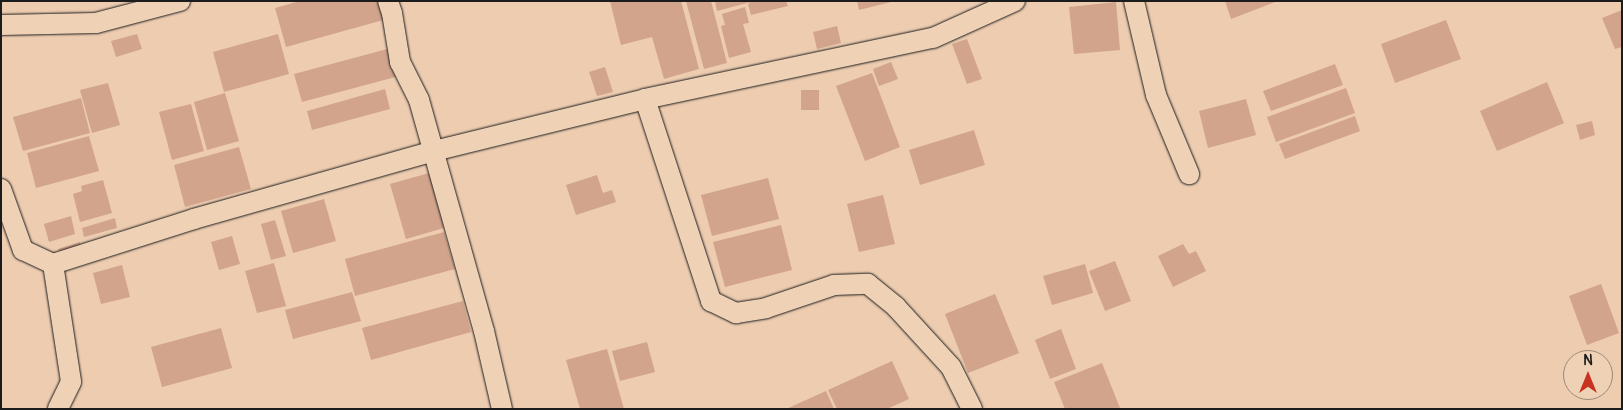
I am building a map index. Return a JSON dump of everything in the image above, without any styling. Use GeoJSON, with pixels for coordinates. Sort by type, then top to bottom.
{"type":"FeatureCollection","features":[{"type":"Feature","properties":{"kind":"street"},"geometry":{"type":"LineString","coordinates":[[1,25],[96,23],[180,1]]}},
{"type":"Feature","properties":{"kind":"street"},"geometry":{"type":"LineString","coordinates":[[388,1],[392,13],[400,62],[419,100],[434,151],[484,331],[502,409]]}},
{"type":"Feature","properties":{"kind":"street"},"geometry":{"type":"LineString","coordinates":[[1,189],[23,250],[53,264],[194,219],[434,151],[645,98],[933,38],[1015,1]]}},
{"type":"Feature","properties":{"kind":"street"},"geometry":{"type":"LineString","coordinates":[[1134,1],[1156,95],[1189,174]]}},
{"type":"Feature","properties":{"kind":"street"},"geometry":{"type":"LineString","coordinates":[[645,98],[711,300],[736,313],[766,308],[834,285],[868,284],[896,307],[951,367],[972,409]]}},
{"type":"Feature","properties":{"kind":"street"},"geometry":{"type":"LineString","coordinates":[[53,264],[71,382],[58,409]]}},
{"type":"Feature","properties":{"kind":"building"},"geometry":{"type":"Polygon","coordinates":[[[300,1],[383,1],[387,19],[286,47],[275,8],[300,1]]]}},
{"type":"Feature","properties":{"kind":"building"},"geometry":{"type":"Polygon","coordinates":[[[610,1],[681,1],[699,69],[664,79],[652,37],[621,45],[610,1]]]}},
{"type":"Feature","properties":{"kind":"building"},"geometry":{"type":"Polygon","coordinates":[[[686,1],[711,1],[727,63],[704,69],[686,1]]]}},
{"type":"Feature","properties":{"kind":"building"},"geometry":{"type":"Polygon","coordinates":[[[715,1],[786,1],[788,6],[751,15],[748,4],[751,2],[717,11],[715,1]]]}},
{"type":"Feature","properties":{"kind":"building"},"geometry":{"type":"Polygon","coordinates":[[[857,1],[891,1],[891,2],[859,10],[857,1]]]}},
{"type":"Feature","properties":{"kind":"building"},"geometry":{"type":"Polygon","coordinates":[[[1225,1],[1278,1],[1231,19],[1225,1]]]}},
{"type":"Feature","properties":{"kind":"building"},"geometry":{"type":"Polygon","coordinates":[[[1116,2],[1120,50],[1074,54],[1069,7],[1116,2]]]}},
{"type":"Feature","properties":{"kind":"building"},"geometry":{"type":"Polygon","coordinates":[[[745,7],[749,23],[743,24],[751,52],[729,58],[721,26],[725,25],[722,14],[745,7]]]}},
{"type":"Feature","properties":{"kind":"building"},"geometry":{"type":"Polygon","coordinates":[[[1622,10],[1622,47],[1615,49],[1602,18],[1622,10]]]}},
{"type":"Feature","properties":{"kind":"building"},"geometry":{"type":"Polygon","coordinates":[[[1446,20],[1461,59],[1395,83],[1381,44],[1446,20]]]}},
{"type":"Feature","properties":{"kind":"building"},"geometry":{"type":"Polygon","coordinates":[[[837,26],[841,43],[817,49],[813,32],[837,26]]]}},
{"type":"Feature","properties":{"kind":"building"},"geometry":{"type":"Polygon","coordinates":[[[137,34],[142,49],[116,57],[111,41],[137,34]]]}},
{"type":"Feature","properties":{"kind":"building"},"geometry":{"type":"Polygon","coordinates":[[[278,34],[289,74],[224,92],[213,52],[278,34]]]}},
{"type":"Feature","properties":{"kind":"building"},"geometry":{"type":"Polygon","coordinates":[[[967,39],[982,79],[967,84],[952,44],[967,39]]]}},
{"type":"Feature","properties":{"kind":"building"},"geometry":{"type":"Polygon","coordinates":[[[391,48],[399,76],[302,102],[294,74],[391,48]]]}},
{"type":"Feature","properties":{"kind":"building"},"geometry":{"type":"Polygon","coordinates":[[[891,62],[898,79],[879,86],[873,69],[891,62]]]}},
{"type":"Feature","properties":{"kind":"building"},"geometry":{"type":"Polygon","coordinates":[[[1335,64],[1343,85],[1271,111],[1263,91],[1335,64]]]}},
{"type":"Feature","properties":{"kind":"building"},"geometry":{"type":"Polygon","coordinates":[[[605,67],[613,92],[597,96],[589,72],[605,67]]]}},
{"type":"Feature","properties":{"kind":"building"},"geometry":{"type":"Polygon","coordinates":[[[872,73],[900,147],[865,161],[836,86],[872,73]]]}},
{"type":"Feature","properties":{"kind":"building"},"geometry":{"type":"Polygon","coordinates":[[[1547,82],[1564,123],[1497,151],[1480,111],[1547,82]]]}},
{"type":"Feature","properties":{"kind":"building"},"geometry":{"type":"Polygon","coordinates":[[[108,83],[120,125],[92,133],[80,90],[108,83]]]}},
{"type":"Feature","properties":{"kind":"building"},"geometry":{"type":"Polygon","coordinates":[[[1346,88],[1355,113],[1276,142],[1267,117],[1346,88]]]}},
{"type":"Feature","properties":{"kind":"building"},"geometry":{"type":"Polygon","coordinates":[[[385,89],[390,109],[312,130],[307,111],[385,89]]]}},
{"type":"Feature","properties":{"kind":"building"},"geometry":{"type":"Polygon","coordinates":[[[801,90],[819,90],[819,110],[801,110],[801,90]]]}},
{"type":"Feature","properties":{"kind":"building"},"geometry":{"type":"Polygon","coordinates":[[[225,93],[239,141],[207,150],[194,102],[225,93]]]}},
{"type":"Feature","properties":{"kind":"building"},"geometry":{"type":"Polygon","coordinates":[[[81,98],[90,133],[23,151],[13,117],[81,98]]]}},
{"type":"Feature","properties":{"kind":"building"},"geometry":{"type":"Polygon","coordinates":[[[1246,99],[1256,135],[1208,148],[1199,111],[1246,99]]]}},
{"type":"Feature","properties":{"kind":"building"},"geometry":{"type":"Polygon","coordinates":[[[191,104],[204,151],[172,160],[159,112],[191,104]]]}},
{"type":"Feature","properties":{"kind":"building"},"geometry":{"type":"Polygon","coordinates":[[[1355,116],[1360,131],[1285,159],[1279,144],[1355,116]]]}},
{"type":"Feature","properties":{"kind":"building"},"geometry":{"type":"Polygon","coordinates":[[[1592,121],[1595,135],[1580,140],[1576,125],[1592,121]]]}},
{"type":"Feature","properties":{"kind":"building"},"geometry":{"type":"Polygon","coordinates":[[[974,130],[985,165],[920,185],[909,150],[974,130]]]}},
{"type":"Feature","properties":{"kind":"building"},"geometry":{"type":"Polygon","coordinates":[[[89,136],[99,171],[36,188],[27,153],[89,136]]]}},
{"type":"Feature","properties":{"kind":"building"},"geometry":{"type":"Polygon","coordinates":[[[239,147],[251,189],[185,207],[174,165],[239,147]]]}},
{"type":"Feature","properties":{"kind":"building"},"geometry":{"type":"Polygon","coordinates":[[[429,173],[444,228],[406,239],[390,184],[429,173]]]}},
{"type":"Feature","properties":{"kind":"building"},"geometry":{"type":"Polygon","coordinates":[[[597,175],[603,193],[612,190],[616,202],[576,215],[566,185],[597,175]]]}},
{"type":"Feature","properties":{"kind":"building"},"geometry":{"type":"Polygon","coordinates":[[[768,178],[779,219],[712,236],[701,195],[768,178]]]}},
{"type":"Feature","properties":{"kind":"building"},"geometry":{"type":"Polygon","coordinates":[[[103,180],[112,213],[80,222],[73,194],[82,191],[81,186],[103,180]]]}},
{"type":"Feature","properties":{"kind":"building"},"geometry":{"type":"Polygon","coordinates":[[[883,195],[895,244],[859,252],[847,204],[883,195]]]}},
{"type":"Feature","properties":{"kind":"building"},"geometry":{"type":"Polygon","coordinates":[[[324,199],[336,241],[293,253],[281,211],[324,199]]]}},
{"type":"Feature","properties":{"kind":"building"},"geometry":{"type":"Polygon","coordinates":[[[71,216],[75,234],[49,242],[44,224],[71,216]]]}},
{"type":"Feature","properties":{"kind":"building"},"geometry":{"type":"Polygon","coordinates":[[[115,218],[117,228],[84,237],[82,228],[115,218]]]}},
{"type":"Feature","properties":{"kind":"building"},"geometry":{"type":"Polygon","coordinates":[[[275,220],[286,256],[271,260],[261,224],[275,220]]]}},
{"type":"Feature","properties":{"kind":"building"},"geometry":{"type":"Polygon","coordinates":[[[781,225],[792,270],[725,287],[713,242],[781,225]]]}},
{"type":"Feature","properties":{"kind":"building"},"geometry":{"type":"Polygon","coordinates":[[[444,232],[455,269],[355,296],[345,259],[444,232]]]}},
{"type":"Feature","properties":{"kind":"building"},"geometry":{"type":"Polygon","coordinates":[[[232,236],[240,264],[219,270],[211,242],[232,236]]]}},
{"type":"Feature","properties":{"kind":"building"},"geometry":{"type":"Polygon","coordinates":[[[80,242],[82,252],[61,257],[58,249],[80,242]]]}},
{"type":"Feature","properties":{"kind":"building"},"geometry":{"type":"Polygon","coordinates":[[[1183,244],[1189,254],[1196,251],[1206,271],[1173,287],[1158,256],[1183,244]]]}},
{"type":"Feature","properties":{"kind":"building"},"geometry":{"type":"Polygon","coordinates":[[[1115,261],[1131,301],[1105,311],[1089,271],[1115,261]]]}},
{"type":"Feature","properties":{"kind":"building"},"geometry":{"type":"Polygon","coordinates":[[[274,263],[286,306],[257,313],[245,271],[274,263]]]}},
{"type":"Feature","properties":{"kind":"building"},"geometry":{"type":"Polygon","coordinates":[[[1085,264],[1093,293],[1052,305],[1043,276],[1085,264]]]}},
{"type":"Feature","properties":{"kind":"building"},"geometry":{"type":"Polygon","coordinates":[[[122,265],[130,297],[101,304],[93,273],[122,265]]]}},
{"type":"Feature","properties":{"kind":"building"},"geometry":{"type":"Polygon","coordinates":[[[1601,284],[1619,333],[1587,345],[1569,296],[1601,284]]]}},
{"type":"Feature","properties":{"kind":"building"},"geometry":{"type":"Polygon","coordinates":[[[352,292],[361,321],[293,339],[285,310],[352,292]]]}},
{"type":"Feature","properties":{"kind":"building"},"geometry":{"type":"Polygon","coordinates":[[[995,294],[1019,353],[968,373],[945,314],[995,294]]]}},
{"type":"Feature","properties":{"kind":"building"},"geometry":{"type":"Polygon","coordinates":[[[463,301],[471,332],[371,360],[362,328],[463,301]]]}},
{"type":"Feature","properties":{"kind":"building"},"geometry":{"type":"Polygon","coordinates":[[[221,328],[232,368],[162,387],[151,347],[221,328]]]}},
{"type":"Feature","properties":{"kind":"building"},"geometry":{"type":"Polygon","coordinates":[[[1061,329],[1076,369],[1050,379],[1035,340],[1061,329]]]}},
{"type":"Feature","properties":{"kind":"building"},"geometry":{"type":"Polygon","coordinates":[[[647,342],[655,372],[620,381],[612,351],[647,342]]]}},
{"type":"Feature","properties":{"kind":"building"},"geometry":{"type":"Polygon","coordinates":[[[607,349],[624,409],[580,409],[566,360],[607,349]]]}},
{"type":"Feature","properties":{"kind":"building"},"geometry":{"type":"Polygon","coordinates":[[[892,361],[909,399],[887,409],[837,409],[828,390],[892,361]]]}},
{"type":"Feature","properties":{"kind":"building"},"geometry":{"type":"Polygon","coordinates":[[[1102,363],[1120,408],[1065,409],[1054,382],[1102,363]]]}},
{"type":"Feature","properties":{"kind":"building"},"geometry":{"type":"Polygon","coordinates":[[[826,391],[834,409],[786,409],[826,391]]]}}]}
